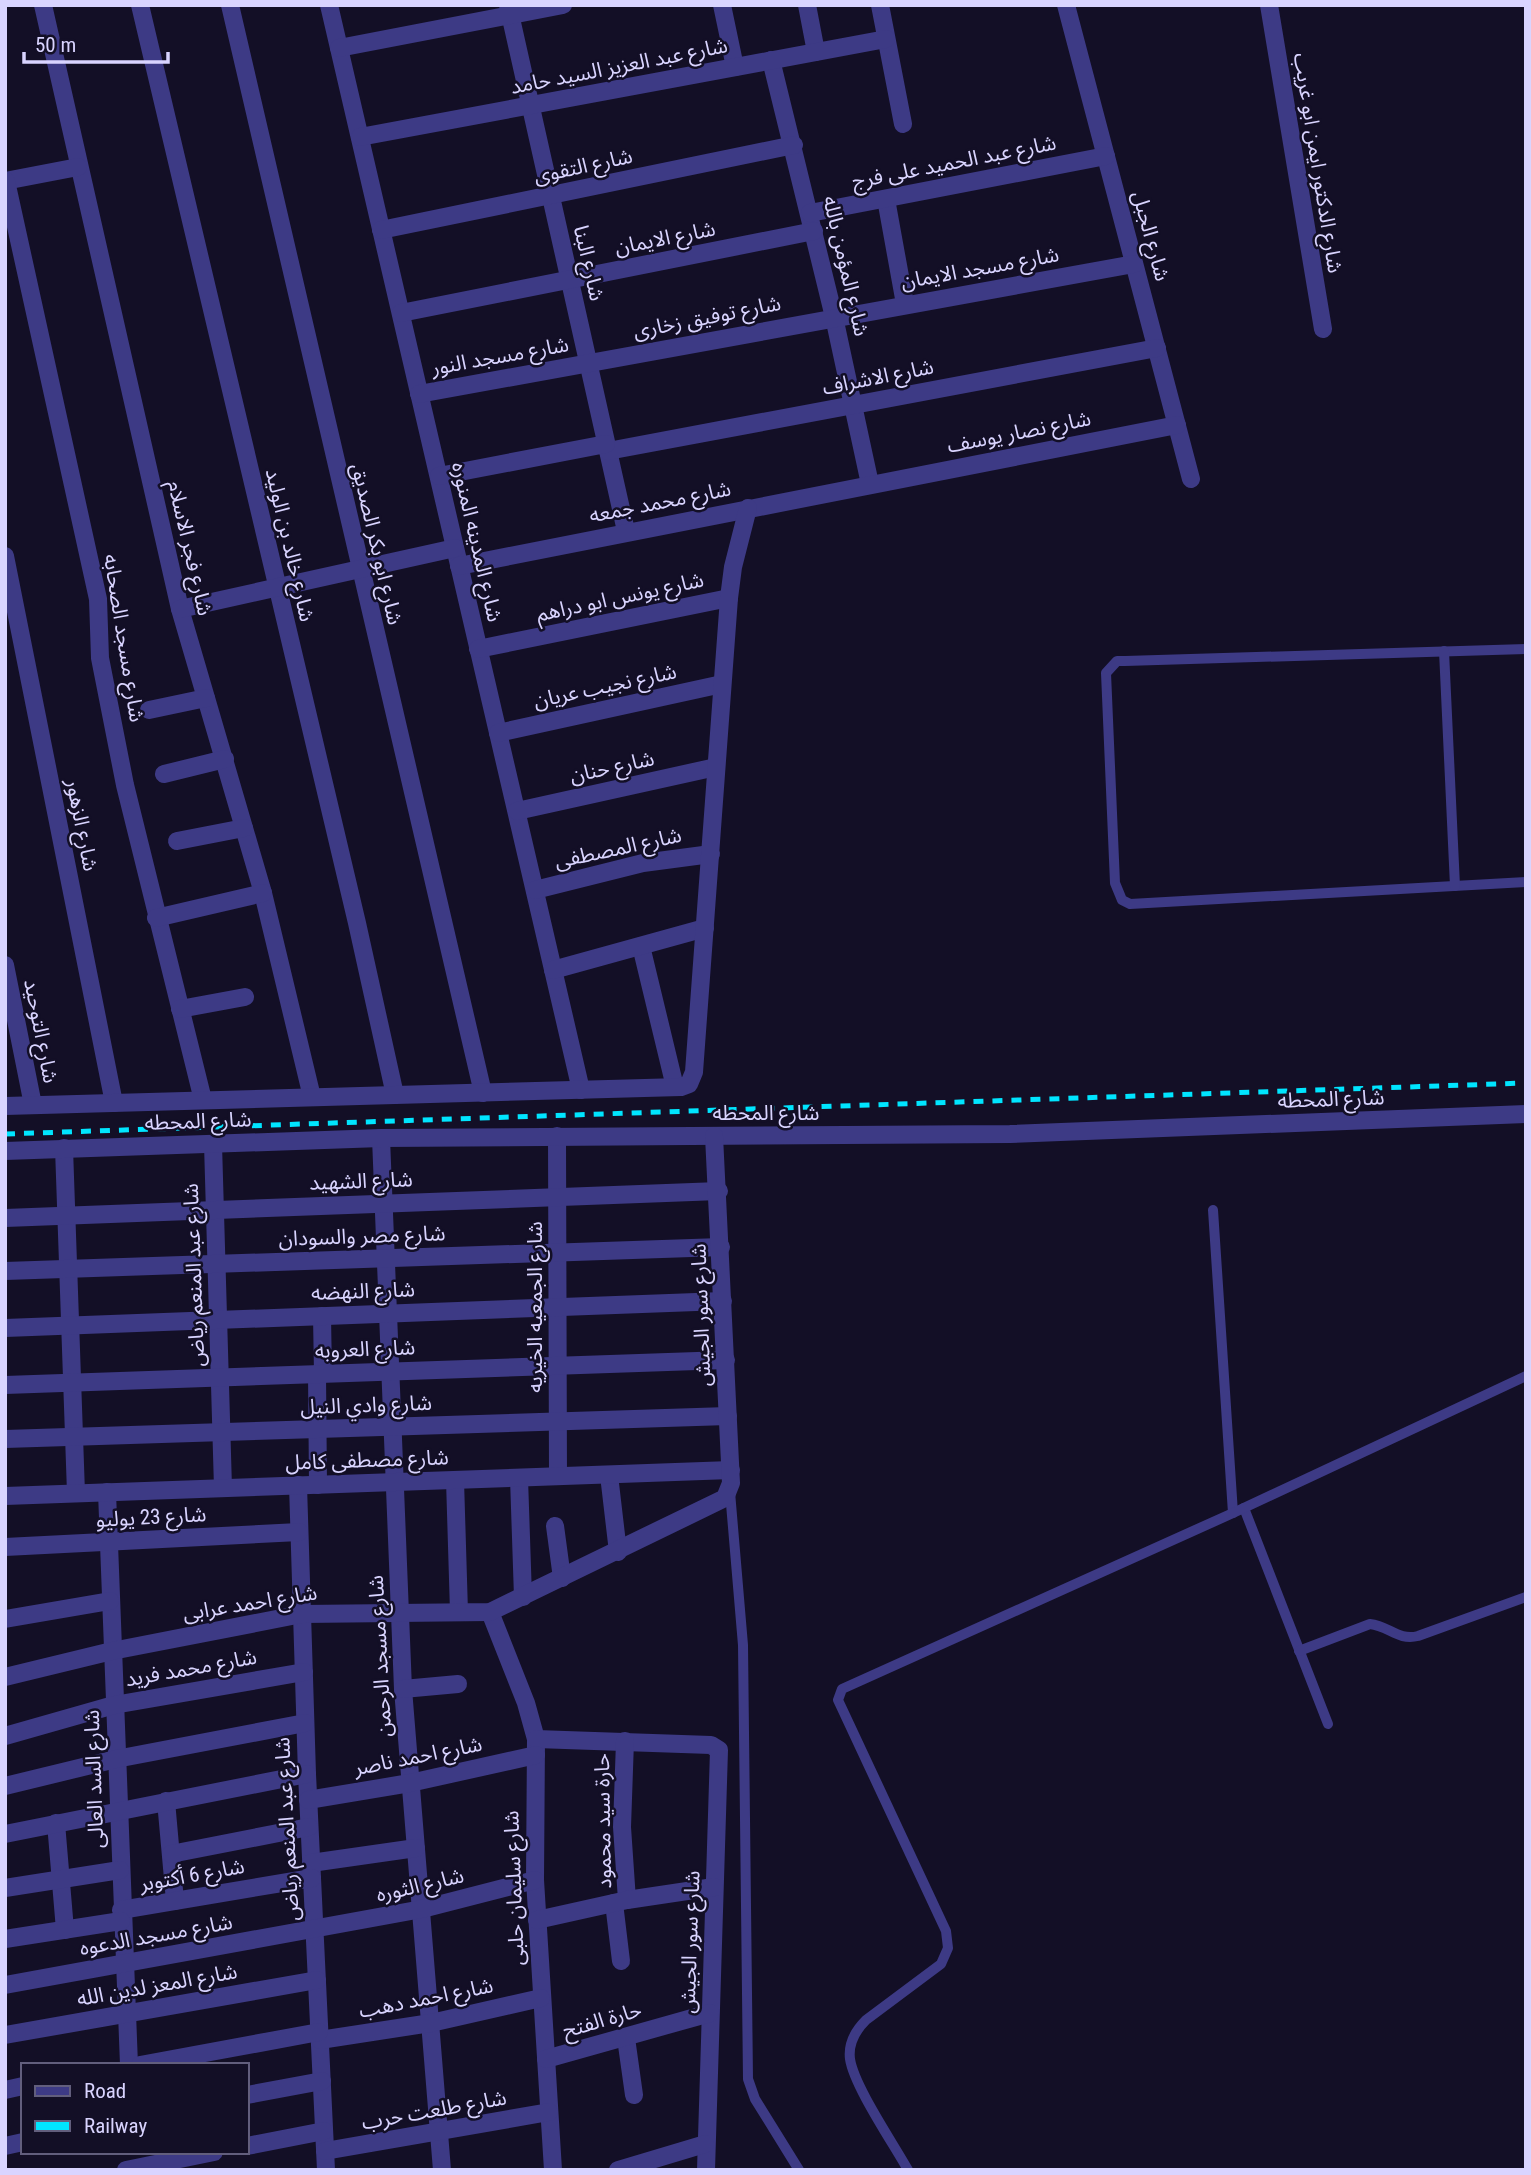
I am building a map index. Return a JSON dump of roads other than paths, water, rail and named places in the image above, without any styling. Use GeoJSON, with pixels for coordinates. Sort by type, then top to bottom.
{"type":"FeatureCollection","features":[{"type":"Feature","properties":{"kind":"street","name":"شارع فجر الاسلام"},"geometry":{"type":"LineString","coordinates":[[43,5],[180,609],[263,893],[312,1097]]}},
{"type":"Feature","properties":{"kind":"street","name":"شارع خالد بن الوليد"},"geometry":{"type":"LineString","coordinates":[[140,5],[395,1094]]}},
{"type":"Feature","properties":{"kind":"street","name":"شارع ابو بكر الصديق"},"geometry":{"type":"LineString","coordinates":[[230,5],[483,1093]]}},
{"type":"Feature","properties":{"kind":"street","name":"شارع المدينه المنوره"},"geometry":{"type":"LineString","coordinates":[[329,5],[581,1090]]}},
{"type":"Feature","properties":{"kind":"street"},"geometry":{"type":"LineString","coordinates":[[339,48],[510,10],[563,5]]}},
{"type":"Feature","properties":{"kind":"street"},"geometry":{"type":"LineString","coordinates":[[722,5],[735,67]]}},
{"type":"Feature","properties":{"kind":"street"},"geometry":{"type":"LineString","coordinates":[[807,5],[816,52]]}},
{"type":"Feature","properties":{"kind":"street"},"geometry":{"type":"LineString","coordinates":[[880,5],[903,124]]}},
{"type":"Feature","properties":{"kind":"street","name":"شارع الجبل"},"geometry":{"type":"LineString","coordinates":[[1066,5],[1191,479]]}},
{"type":"Feature","properties":{"kind":"street","name":"شارع الدكتور ايمن ابو غريب"},"geometry":{"type":"LineString","coordinates":[[1269,5],[1323,329]]}},
{"type":"Feature","properties":{"kind":"street","name":"شارع البنا"},"geometry":{"type":"LineString","coordinates":[[510,10],[626,531]]}},
{"type":"Feature","properties":{"kind":"street","name":"شارع عبد العزيز السيد حامد"},"geometry":{"type":"LineString","coordinates":[[360,137],[886,39]]}},
{"type":"Feature","properties":{"kind":"street","name":"شارع المؤمن بالله"},"geometry":{"type":"LineString","coordinates":[[772,60],[810,213],[870,484]]}},
{"type":"Feature","properties":{"kind":"street","name":"شارع التقوى"},"geometry":{"type":"LineString","coordinates":[[381,230],[794,145]]}},
{"type":"Feature","properties":{"kind":"street","name":"شارع عبد الحميد على فرج"},"geometry":{"type":"LineString","coordinates":[[810,213],[1106,156]]}},
{"type":"Feature","properties":{"kind":"street"},"geometry":{"type":"LineString","coordinates":[[5,181],[78,167]]}},
{"type":"Feature","properties":{"kind":"street","name":"شارع مسجد الصحابه"},"geometry":{"type":"LineString","coordinates":[[5,181],[99,598],[100,658],[125,785],[203,1100]]}},
{"type":"Feature","properties":{"kind":"street"},"geometry":{"type":"LineString","coordinates":[[886,199],[905,304]]}},
{"type":"Feature","properties":{"kind":"street","name":"شارع الايمان"},"geometry":{"type":"LineString","coordinates":[[401,313],[814,231]]}},
{"type":"Feature","properties":{"kind":"street","name":"شارع مسجد الايمان"},"geometry":{"type":"LineString","coordinates":[[834,317],[1134,264]]}},
{"type":"Feature","properties":{"kind":"street","name":"شارع توفيق زخارى"},"geometry":{"type":"LineString","coordinates":[[588,362],[834,317]]}},
{"type":"Feature","properties":{"kind":"street","name":"شارع الاشراف"},"geometry":{"type":"LineString","coordinates":[[439,476],[854,405],[1157,348]]}},
{"type":"Feature","properties":{"kind":"street","name":"شارع مسجد النور"},"geometry":{"type":"LineString","coordinates":[[419,394],[588,362]]}},
{"type":"Feature","properties":{"kind":"street","name":"شارع نصار يوسف"},"geometry":{"type":"LineString","coordinates":[[870,484],[1177,425]]}},
{"type":"Feature","properties":{"kind":"street","name":"شارع محمد جمعه"},"geometry":{"type":"LineString","coordinates":[[459,566],[870,484]]}},
{"type":"Feature","properties":{"kind":"street","name":"شارع المحطه"},"geometry":{"type":"LineString","coordinates":[[5,1106],[581,1090],[674,1087],[689,1084],[693,1079],[729,598],[733,567],[748,508]]}},
{"type":"Feature","properties":{"kind":"street"},"geometry":{"type":"LineString","coordinates":[[180,609],[455,548]]}},
{"type":"Feature","properties":{"kind":"street","name":"شارع الزهور"},"geometry":{"type":"LineString","coordinates":[[6,563],[114,1102]]}},
{"type":"Feature","properties":{"kind":"street","name":"شارع يونس ابو دراهم"},"geometry":{"type":"LineString","coordinates":[[478,649],[729,598]]}},
{"type":"Feature","properties":{"kind":"street","name":"شارع نجيب عريان"},"geometry":{"type":"LineString","coordinates":[[498,733],[722,684]]}},
{"type":"Feature","properties":{"kind":"street"},"geometry":{"type":"LineString","coordinates":[[149,710],[206,698]]}},
{"type":"Feature","properties":{"kind":"street"},"geometry":{"type":"LineString","coordinates":[[164,774],[225,759]]}},
{"type":"Feature","properties":{"kind":"street","name":"شارع حنان"},"geometry":{"type":"LineString","coordinates":[[517,811],[716,767]]}},
{"type":"Feature","properties":{"kind":"street"},"geometry":{"type":"LineString","coordinates":[[177,841],[244,828]]}},
{"type":"Feature","properties":{"kind":"street","name":"شارع المصطفى"},"geometry":{"type":"LineString","coordinates":[[535,890],[643,863],[711,854]]}},
{"type":"Feature","properties":{"kind":"street"},"geometry":{"type":"LineString","coordinates":[[156,918],[263,893]]}},
{"type":"Feature","properties":{"kind":"street"},"geometry":{"type":"LineString","coordinates":[[553,970],[705,928]]}},
{"type":"Feature","properties":{"kind":"street"},"geometry":{"type":"LineString","coordinates":[[641,946],[674,1087]]}},
{"type":"Feature","properties":{"kind":"street","name":"شارع التوحيد"},"geometry":{"type":"LineString","coordinates":[[5,965],[33,1105]]}},
{"type":"Feature","properties":{"kind":"street"},"geometry":{"type":"LineString","coordinates":[[180,1009],[245,997]]}},
{"type":"Feature","properties":{"kind":"street","name":"شارع المحطه"},"geometry":{"type":"LineString","coordinates":[[5,1151],[381,1138],[1010,1134],[1526,1114]]}},
{"type":"Feature","properties":{"kind":"street","name":"شارع الجمعيه الخيريه"},"geometry":{"type":"LineString","coordinates":[[557,1136],[558,1476]]}},
{"type":"Feature","properties":{"kind":"street","name":"شارع سور الجيش"},"geometry":{"type":"LineString","coordinates":[[714,1136],[719,1191],[730,1492]]}},
{"type":"Feature","properties":{"kind":"street","name":"شارع مسجد الرحمن"},"geometry":{"type":"LineString","coordinates":[[381,1138],[403,1689],[442,2170]]}},
{"type":"Feature","properties":{"kind":"street","name":"شارع عبد المنعم رياض"},"geometry":{"type":"LineString","coordinates":[[213,1144],[223,1488]]}},
{"type":"Feature","properties":{"kind":"street"},"geometry":{"type":"LineString","coordinates":[[64,1148],[76,1493]]}},
{"type":"Feature","properties":{"kind":"street","name":"شارع الشهيد"},"geometry":{"type":"LineString","coordinates":[[5,1218],[719,1191]]}},
{"type":"Feature","properties":{"kind":"street","name":"شارع مصر والسودان"},"geometry":{"type":"LineString","coordinates":[[5,1271],[721,1247]]}},
{"type":"Feature","properties":{"kind":"street","name":"شارع النهضه"},"geometry":{"type":"LineString","coordinates":[[5,1328],[723,1301]]}},
{"type":"Feature","properties":{"kind":"street"},"geometry":{"type":"LineString","coordinates":[[318,1485],[322,1316]]}},
{"type":"Feature","properties":{"kind":"street","name":"شارع العروبه"},"geometry":{"type":"LineString","coordinates":[[5,1385],[726,1360]]}},
{"type":"Feature","properties":{"kind":"street","name":"شارع وادي النيل"},"geometry":{"type":"LineString","coordinates":[[5,1439],[728,1416]]}},
{"type":"Feature","properties":{"kind":"street","name":"شارع مصطفى كامل"},"geometry":{"type":"LineString","coordinates":[[5,1496],[730,1470]]}},
{"type":"Feature","properties":{"kind":"street"},"geometry":{"type":"LineString","coordinates":[[609,1475],[618,1552]]}},
{"type":"Feature","properties":{"kind":"street"},"geometry":{"type":"LineString","coordinates":[[519,1478],[523,1597]]}},
{"type":"Feature","properties":{"kind":"street"},"geometry":{"type":"LineString","coordinates":[[455,1480],[459,1612]]}},
{"type":"Feature","properties":{"kind":"street","name":"شارع عبد المنعم رياض"},"geometry":{"type":"LineString","coordinates":[[298,1485],[309,1827],[326,2170]]}},
{"type":"Feature","properties":{"kind":"street","name":"شارع السد العالى"},"geometry":{"type":"LineString","coordinates":[[107,1492],[124,2013],[129,2063]]}},
{"type":"Feature","properties":{"kind":"street","name":"شارع احمد عرابى"},"geometry":{"type":"LineString","coordinates":[[5,1677],[112,1651],[302,1614],[490,1612],[618,1552],[725,1498],[730,1492]]}},
{"type":"Feature","properties":{"kind":"street"},"geometry":{"type":"LineString","coordinates":[[555,1526],[562,1578]]}},
{"type":"Feature","properties":{"kind":"street","name":"شارع 23 يوليو"},"geometry":{"type":"LineString","coordinates":[[5,1547],[299,1532]]}},
{"type":"Feature","properties":{"kind":"street"},"geometry":{"type":"LineString","coordinates":[[5,1619],[110,1601]]}},
{"type":"Feature","properties":{"kind":"street","name":"شارع سليمان حلبى"},"geometry":{"type":"LineString","coordinates":[[490,1612],[526,1703],[536,1747],[535,1880],[554,2170]]}},
{"type":"Feature","properties":{"kind":"street","name":"شارع محمد فريد"},"geometry":{"type":"LineString","coordinates":[[5,1736],[114,1705],[304,1672]]}},
{"type":"Feature","properties":{"kind":"street"},"geometry":{"type":"LineString","coordinates":[[403,1689],[458,1684]]}},
{"type":"Feature","properties":{"kind":"street"},"geometry":{"type":"LineString","coordinates":[[5,1786],[116,1759],[305,1723]]}},
{"type":"Feature","properties":{"kind":"street","name":"شارع احمد ناصر"},"geometry":{"type":"LineString","coordinates":[[308,1800],[410,1783],[536,1747],[625,1741],[711,1745]]}},
{"type":"Feature","properties":{"kind":"street","name":"حارة سيد محمود"},"geometry":{"type":"LineString","coordinates":[[621,1961],[625,1741]]}},
{"type":"Feature","properties":{"kind":"street","name":"شارع سور الجيش"},"geometry":{"type":"LineString","coordinates":[[706,2170],[720,1754],[711,1745]]}},
{"type":"Feature","properties":{"kind":"street"},"geometry":{"type":"LineString","coordinates":[[5,1835],[117,1810],[307,1774]]}},
{"type":"Feature","properties":{"kind":"street"},"geometry":{"type":"LineString","coordinates":[[166,1801],[175,1900]]}},
{"type":"Feature","properties":{"kind":"street"},"geometry":{"type":"LineString","coordinates":[[56,1823],[65,1930]]}},
{"type":"Feature","properties":{"kind":"street"},"geometry":{"type":"LineString","coordinates":[[171,1854],[309,1827]]}},
{"type":"Feature","properties":{"kind":"street","name":"شارع 6 أكتوبر"},"geometry":{"type":"LineString","coordinates":[[5,1939],[65,1930],[175,1900],[416,1848]]}},
{"type":"Feature","properties":{"kind":"street"},"geometry":{"type":"LineString","coordinates":[[5,1888],[120,1870]]}},
{"type":"Feature","properties":{"kind":"street","name":"شارع الثوره"},"geometry":{"type":"LineString","coordinates":[[314,1930],[422,1909],[535,1880]]}},
{"type":"Feature","properties":{"kind":"street"},"geometry":{"type":"LineString","coordinates":[[537,1920],[620,1901],[714,1887]]}},
{"type":"Feature","properties":{"kind":"street","name":"شارع مسجد الدعوه"},"geometry":{"type":"LineString","coordinates":[[5,1984],[314,1930]]}},
{"type":"Feature","properties":{"kind":"street","name":"شارع المعز لدين الله"},"geometry":{"type":"LineString","coordinates":[[5,2035],[317,1980]]}},
{"type":"Feature","properties":{"kind":"street","name":"شارع احمد دهب"},"geometry":{"type":"LineString","coordinates":[[320,2036],[431,2023],[541,1998]]}},
{"type":"Feature","properties":{"kind":"street","name":"حارة الفتح"},"geometry":{"type":"LineString","coordinates":[[546,2059],[710,2013]]}},
{"type":"Feature","properties":{"kind":"street"},"geometry":{"type":"LineString","coordinates":[[152,2063],[320,2036]]}},
{"type":"Feature","properties":{"kind":"street"},"geometry":{"type":"LineString","coordinates":[[626,2038],[634,2095]]}},
{"type":"Feature","properties":{"kind":"street"},"geometry":{"type":"LineString","coordinates":[[248,2095],[322,2081]]}},
{"type":"Feature","properties":{"kind":"street","name":"شارع طلعت حرب"},"geometry":{"type":"LineString","coordinates":[[326,2151],[550,2112]]}},
{"type":"Feature","properties":{"kind":"street"},"geometry":{"type":"LineString","coordinates":[[248,2146],[324,2131]]}},
{"type":"Feature","properties":{"kind":"street"},"geometry":{"type":"LineString","coordinates":[[618,2170],[705,2144]]}},
{"type":"Feature","properties":{"kind":"street"},"geometry":{"type":"LineString","coordinates":[[133,2165],[202,2154]]}},
{"type":"Feature","properties":{"kind":"lane"},"geometry":{"type":"LineString","coordinates":[[1526,649],[1117,661],[1107,673],[1115,883],[1122,900],[1130,904],[1526,882]]}},
{"type":"Feature","properties":{"kind":"lane"},"geometry":{"type":"LineString","coordinates":[[1444,651],[1455,886]]}},
{"type":"Feature","properties":{"kind":"lane"},"geometry":{"type":"LineString","coordinates":[[1213,1209],[1233,1513]]}},
{"type":"Feature","properties":{"kind":"lane"},"geometry":{"type":"LineString","coordinates":[[908,2170],[853,2072],[851,2043],[856,2030],[866,2020],[941,1964],[948,1948],[946,1931],[838,1695],[847,1687],[1244,1508],[1526,1376]]}},
{"type":"Feature","properties":{"kind":"lane"},"geometry":{"type":"LineString","coordinates":[[730,1492],[743,1645],[748,2079],[755,2099],[799,2170]]}},
{"type":"Feature","properties":{"kind":"lane"},"geometry":{"type":"LineString","coordinates":[[1244,1508],[1328,1724]]}},
{"type":"Feature","properties":{"kind":"lane"},"geometry":{"type":"LineString","coordinates":[[1299,1651],[1370,1624],[1379,1625],[1402,1637],[1418,1636],[1526,1597]]}},
{"type":"Feature","properties":{"kind":"railway"},"geometry":{"type":"LineString","coordinates":[[5,1134],[1526,1083]]}}]}
